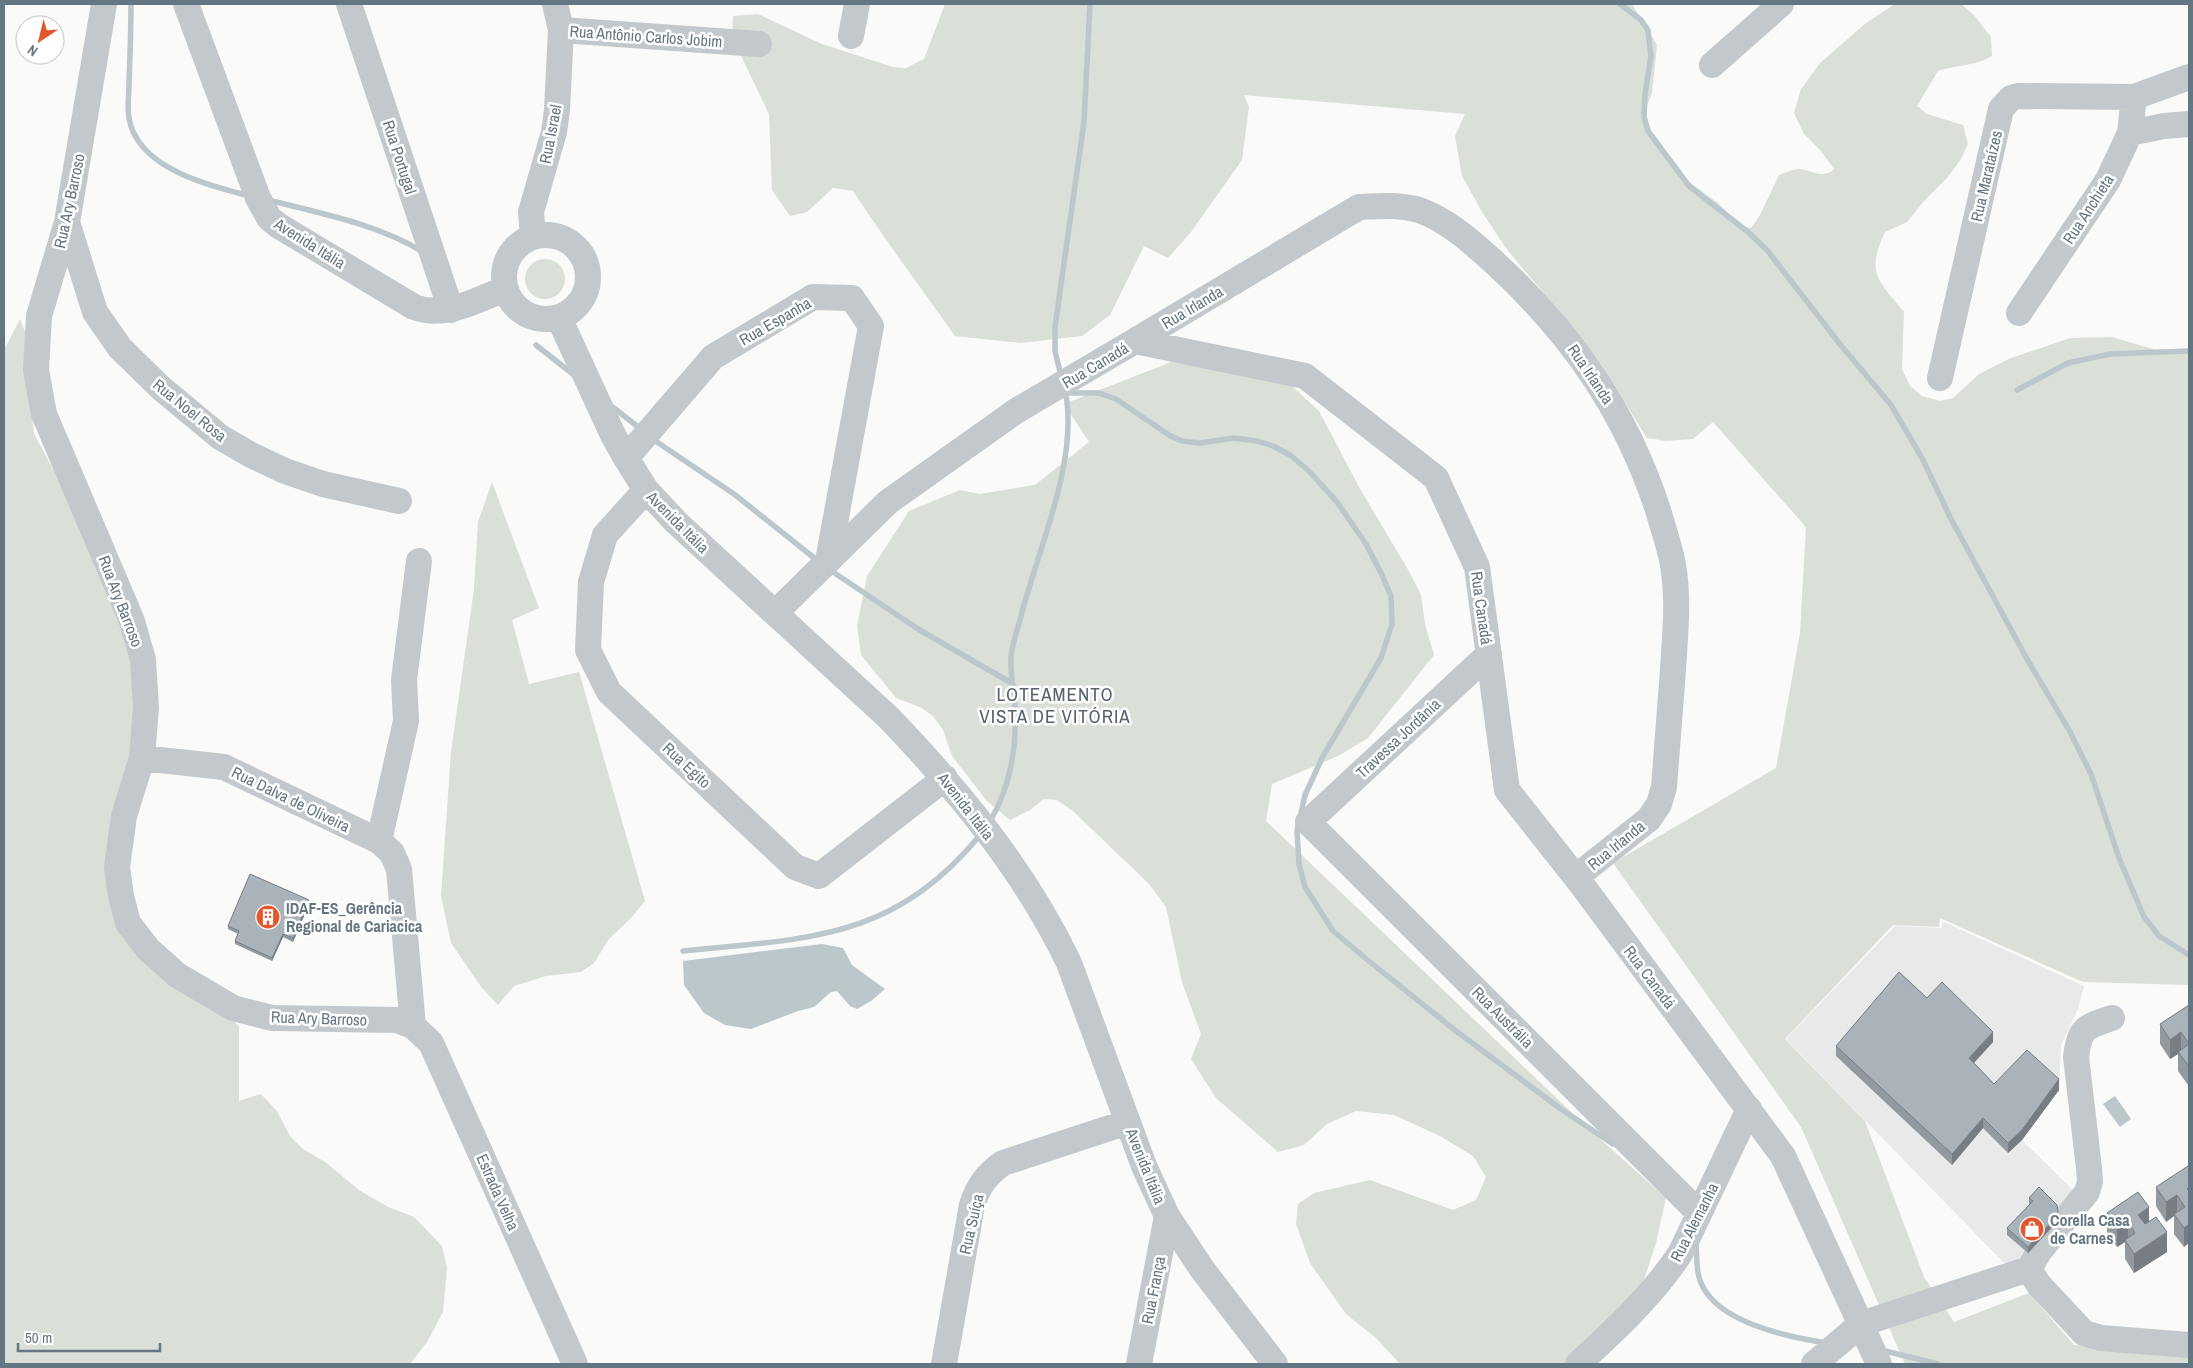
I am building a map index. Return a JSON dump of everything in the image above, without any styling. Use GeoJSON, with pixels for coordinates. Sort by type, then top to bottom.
{"type":"FeatureCollection","features":[{"type":"Feature","properties":{"kind":"street","name":"Rua Ary Barroso"},"geometry":{"type":"LineString","coordinates":[[104,4],[67,222],[39,316],[36,344],[38,392],[44,414],[132,621],[143,670],[146,707],[142,758],[124,816],[117,867],[121,896],[128,922],[148,949],[177,975],[233,1008],[272,1018],[380,1019],[397,1020],[413,1026]]}},
{"type":"Feature","properties":{"kind":"street","name":"Avenida Itália"},"geometry":{"type":"LineString","coordinates":[[186,4],[258,198],[269,218],[279,226],[425,311],[451,310],[505,289]]}},
{"type":"Feature","properties":{"kind":"street","name":"Rua Portugal"},"geometry":{"type":"LineString","coordinates":[[349,4],[451,310]]}},
{"type":"Feature","properties":{"kind":"street","name":"Rua Antônio Carlos Jobim"},"geometry":{"type":"LineString","coordinates":[[555,4],[561,30],[759,44]]}},
{"type":"Feature","properties":{"kind":"street"},"geometry":{"type":"LineString","coordinates":[[851,36],[857,4]]}},
{"type":"Feature","properties":{"kind":"street"},"geometry":{"type":"LineString","coordinates":[[1712,64],[1781,4]]}},
{"type":"Feature","properties":{"kind":"street","name":"Rua Israel"},"geometry":{"type":"LineString","coordinates":[[533,236],[531,212],[555,125],[561,30]]}},
{"type":"Feature","properties":{"kind":"street"},"geometry":{"type":"LineString","coordinates":[[2134,96],[2189,78]]}},
{"type":"Feature","properties":{"kind":"street","name":"Rua Marataízes"},"geometry":{"type":"LineString","coordinates":[[1940,378],[2001,109],[2005,102],[2018,96],[2134,96]]}},
{"type":"Feature","properties":{"kind":"street","name":"Rua Anchieta"},"geometry":{"type":"LineString","coordinates":[[2019,313],[2108,180],[2130,133],[2134,96]]}},
{"type":"Feature","properties":{"kind":"street"},"geometry":{"type":"LineString","coordinates":[[2130,133],[2164,126],[2189,124]]}},
{"type":"Feature","properties":{"kind":"street","name":"Rua Irlanda"},"geometry":{"type":"LineString","coordinates":[[1135,341],[1359,207],[1392,205],[1419,210],[1444,222],[1475,246],[1528,293],[1566,338],[1597,380],[1625,427],[1645,472],[1673,564],[1678,606],[1664,787],[1659,804],[1649,819],[1576,877]]}},
{"type":"Feature","properties":{"kind":"street","name":"Rua Noel Rosa"},"geometry":{"type":"LineString","coordinates":[[67,222],[95,312],[120,348],[161,388],[220,437],[251,455],[285,471],[323,484],[399,501]]}},
{"type":"Feature","properties":{"kind":"street"},"geometry":{"type":"LineString","coordinates":[[544,234],[566,240],[579,250],[587,265],[588,287],[584,297],[578,306],[559,318],[536,319],[526,314],[517,308],[505,289],[504,267],[508,257],[515,248],[533,236],[544,234]]}},
{"type":"Feature","properties":{"kind":"street","name":"Rua Espanha"},"geometry":{"type":"LineString","coordinates":[[626,458],[713,357],[813,297],[852,298],[871,326],[828,561]]}},
{"type":"Feature","properties":{"kind":"street","name":"Avenida Itália"},"geometry":{"type":"LineString","coordinates":[[559,318],[612,435],[646,490],[677,523],[888,718],[945,778],[1023,881],[1056,935],[1069,963],[1144,1166],[1167,1216],[1202,1269],[1275,1364]]}},
{"type":"Feature","properties":{"kind":"street","name":"Rua Canadá"},"geometry":{"type":"LineString","coordinates":[[775,613],[896,496],[1016,412],[1135,341],[1305,376],[1436,478],[1477,567],[1507,790],[1576,877],[1783,1156],[1879,1364]]}},
{"type":"Feature","properties":{"kind":"street","name":"Rua Egito"},"geometry":{"type":"LineString","coordinates":[[646,490],[605,535],[590,582],[588,650],[609,692],[795,867],[819,876],[945,778]]}},
{"type":"Feature","properties":{"kind":"street"},"geometry":{"type":"LineString","coordinates":[[413,1026],[399,869],[392,853],[379,840],[406,721],[404,680],[419,561]]}},
{"type":"Feature","properties":{"kind":"street","name":"Travessa Jordânia"},"geometry":{"type":"LineString","coordinates":[[1308,822],[1489,654]]}},
{"type":"Feature","properties":{"kind":"street","name":"Rua Dalva de Oliveira"},"geometry":{"type":"LineString","coordinates":[[142,758],[224,766],[379,840]]}},
{"type":"Feature","properties":{"kind":"street","name":"Rua Austrália"},"geometry":{"type":"LineString","coordinates":[[1308,822],[1699,1213]]}},
{"type":"Feature","properties":{"kind":"street"},"geometry":{"type":"LineString","coordinates":[[1814,1364],[1861,1324],[2029,1269],[2039,1252],[2087,1192],[2090,1182],[2076,1058],[2078,1041],[2087,1026],[2112,1018]]}},
{"type":"Feature","properties":{"kind":"street","name":"Estrada Velha"},"geometry":{"type":"LineString","coordinates":[[413,1026],[431,1044],[442,1066],[575,1364]]}},
{"type":"Feature","properties":{"kind":"street","name":"Rua Alemanha"},"geometry":{"type":"LineString","coordinates":[[1578,1364],[1626,1319],[1665,1276],[1680,1254],[1749,1109]]}},
{"type":"Feature","properties":{"kind":"street","name":"Rua Suíça"},"geometry":{"type":"LineString","coordinates":[[944,1364],[972,1205],[975,1194],[986,1176],[1003,1162],[1128,1122]]}},
{"type":"Feature","properties":{"kind":"street","name":"Rua França"},"geometry":{"type":"LineString","coordinates":[[1138,1364],[1167,1216]]}},
{"type":"Feature","properties":{"kind":"street"},"geometry":{"type":"LineString","coordinates":[[2029,1269],[2039,1285],[2084,1333],[2101,1338],[2189,1344]]}},
{"type":"Feature","properties":{"kind":"shaded area"},"geometry":{"type":"Polygon","coordinates":[[[945,4],[1632,4],[1657,45],[1652,93],[1645,111],[1654,143],[1677,173],[1718,203],[1729,214],[1734,225],[1751,228],[1760,215],[1779,175],[1797,169],[1817,174],[1826,174],[1834,169],[1821,151],[1804,134],[1794,113],[1801,89],[1820,63],[1866,23],[1895,4],[1961,4],[1974,15],[1991,37],[1992,56],[1973,64],[1938,71],[1917,106],[1927,114],[1963,125],[1968,144],[1961,159],[1948,177],[1924,201],[1907,222],[1885,232],[1879,246],[1876,267],[1882,284],[1904,312],[1902,369],[1910,386],[1922,396],[1940,401],[1953,398],[1979,374],[2011,358],[2070,338],[2112,337],[2166,353],[2189,351],[2189,985],[2083,982],[1940,918],[1939,927],[1893,925],[1785,1039],[1865,1121],[1924,1277],[1954,1322],[2029,1293],[2074,1345],[2189,1356],[2189,1364],[1905,1364],[1801,1127],[1613,863],[1776,768],[1800,633],[1806,527],[1713,422],[1693,439],[1666,441],[1647,438],[1601,364],[1508,251],[1482,212],[1462,176],[1455,136],[1465,114],[1244,95],[1249,107],[1242,160],[1191,232],[1168,258],[1144,246],[1110,315],[1082,336],[1021,343],[955,336],[853,191],[833,188],[807,212],[790,216],[772,190],[769,114],[732,37],[733,16],[758,14],[822,44],[893,67],[906,68],[924,59],[945,4]]]}},
{"type":"Feature","properties":{"kind":"shaded area"},"geometry":{"type":"Polygon","coordinates":[[[545,259],[559,265],[565,279],[559,293],[545,299],[531,293],[525,279],[531,265],[545,259]]]}},
{"type":"Feature","properties":{"kind":"shaded area"},"geometry":{"type":"Polygon","coordinates":[[[20,319],[34,353],[31,407],[34,434],[70,500],[127,621],[141,713],[112,908],[239,1026],[239,1101],[261,1094],[277,1111],[290,1136],[303,1149],[325,1162],[359,1190],[388,1207],[414,1217],[442,1246],[447,1268],[443,1312],[427,1342],[410,1364],[4,1364],[4,350],[20,319]]]}},
{"type":"Feature","properties":{"kind":"shaded area"},"geometry":{"type":"Polygon","coordinates":[[[1171,362],[1281,376],[1319,411],[1359,487],[1421,595],[1425,624],[1434,655],[1368,738],[1338,756],[1272,784],[1266,821],[1588,1128],[1666,1198],[1656,1243],[1640,1292],[1570,1364],[1400,1364],[1376,1338],[1346,1314],[1310,1263],[1296,1224],[1298,1204],[1314,1193],[1370,1180],[1453,1210],[1476,1200],[1486,1177],[1473,1156],[1440,1136],[1394,1115],[1356,1111],[1327,1124],[1304,1145],[1278,1152],[1216,1098],[1191,1059],[1201,1034],[1182,982],[1166,907],[1149,884],[1073,811],[1057,800],[1044,799],[1030,810],[1010,820],[987,801],[952,756],[943,730],[933,716],[920,707],[896,698],[861,655],[857,626],[867,576],[909,511],[960,490],[980,494],[1035,485],[1089,442],[1064,404],[1171,362]]]}},
{"type":"Feature","properties":{"kind":"shaded area"},"geometry":{"type":"Polygon","coordinates":[[[492,482],[539,608],[512,620],[529,684],[579,672],[645,901],[631,918],[609,939],[594,963],[581,972],[546,976],[514,986],[498,1005],[482,988],[451,943],[441,896],[451,752],[474,589],[478,522],[492,482]]]}},
{"type":"Feature","properties":{"kind":"shaded area"},"geometry":{"type":"Polygon","coordinates":[[[1942,921],[2084,986],[2078,1009],[2061,1045],[2059,1090],[2022,1140],[2076,1193],[2016,1266],[2003,1262],[1786,1039],[1895,926],[1942,928],[1942,921]]]}},
{"type":"Feature","properties":{"kind":"shaded area"},"geometry":{"type":"Polygon","coordinates":[[[822,944],[843,948],[852,965],[885,989],[871,1001],[857,1009],[850,1006],[837,991],[831,992],[814,1007],[751,1029],[725,1025],[704,1013],[684,985],[683,961],[822,944]]]}},
{"type":"Feature","properties":{"kind":"shaded area"},"geometry":{"type":"Polygon","coordinates":[[[2115,1096],[2131,1119],[2120,1127],[2103,1104],[2115,1096]]]}},
{"type":"Feature","properties":{"kind":"building","name":"IDAF-ES_Gerência Regional de Cariacica"},"geometry":{"type":"Polygon","coordinates":[[[250,874],[309,900],[293,938],[283,934],[272,958],[235,941],[239,931],[228,926],[250,874]]]}},
{"type":"Feature","properties":{"kind":"building"},"geometry":{"type":"Polygon","coordinates":[[[1899,972],[1927,998],[1942,982],[1993,1032],[1969,1058],[1994,1084],[2027,1050],[2059,1079],[2022,1130],[2008,1143],[1983,1118],[1952,1154],[1836,1046],[1899,972]]]}},
{"type":"Feature","properties":{"kind":"building"},"geometry":{"type":"Polygon","coordinates":[[[2189,1005],[2189,1044],[2181,1032],[2170,1040],[2160,1024],[2189,1005]]]}},
{"type":"Feature","properties":{"kind":"building"},"geometry":{"type":"Polygon","coordinates":[[[2189,1044],[2189,1064],[2188,1065],[2178,1052],[2189,1044]]]}},
{"type":"Feature","properties":{"kind":"building"},"geometry":{"type":"Polygon","coordinates":[[[2188,1166],[2189,1224],[2184,1228],[2174,1214],[2185,1207],[2177,1195],[2166,1202],[2156,1187],[2188,1166]]]}},
{"type":"Feature","properties":{"kind":"building","name":"Corella Casa de Carnes"},"geometry":{"type":"Polygon","coordinates":[[[2039,1187],[2057,1205],[2058,1212],[2057,1216],[2028,1247],[2007,1228],[2033,1201],[2029,1198],[2039,1187]]]}},
{"type":"Feature","properties":{"kind":"building"},"geometry":{"type":"Polygon","coordinates":[[[2138,1192],[2149,1207],[2138,1215],[2145,1224],[2156,1217],[2167,1232],[2134,1254],[2125,1240],[2135,1233],[2128,1221],[2117,1228],[2107,1213],[2138,1192]]]}},
{"type":"Feature","properties":{"kind":"waterway"},"geometry":{"type":"LineString","coordinates":[[131,4],[128,109],[135,135],[146,150],[160,162],[177,172],[215,187],[250,196]]}},
{"type":"Feature","properties":{"kind":"waterway"},"geometry":{"type":"LineString","coordinates":[[1061,376],[1055,351],[1055,327],[1084,122],[1090,4]]}},
{"type":"Feature","properties":{"kind":"waterway"},"geometry":{"type":"LineString","coordinates":[[1620,4],[1641,20],[1648,30],[1651,56],[1645,94],[1644,117],[1648,131],[1689,186],[1748,232],[1767,250],[1839,343],[1891,405],[1922,458],[1951,519],[2027,659],[2069,730],[2091,774],[2119,858],[2144,917],[2159,936],[2189,955]]}},
{"type":"Feature","properties":{"kind":"waterway"},"geometry":{"type":"LineString","coordinates":[[268,200],[348,220],[406,242],[423,252]]}},
{"type":"Feature","properties":{"kind":"waterway"},"geometry":{"type":"LineString","coordinates":[[536,345],[574,375]]}},
{"type":"Feature","properties":{"kind":"waterway"},"geometry":{"type":"LineString","coordinates":[[2017,390],[2068,363],[2110,354],[2189,351]]}},
{"type":"Feature","properties":{"kind":"waterway"},"geometry":{"type":"LineString","coordinates":[[989,823],[1003,795],[1011,766],[1015,737],[1015,706],[1011,657],[1027,593],[1046,535],[1062,475],[1067,446],[1068,417],[1065,390]]}},
{"type":"Feature","properties":{"kind":"waterway"},"geometry":{"type":"LineString","coordinates":[[1068,393],[1099,393],[1116,399],[1169,435],[1182,441],[1200,443],[1234,438],[1257,441],[1273,446],[1290,455],[1309,471],[1337,502],[1366,544],[1382,575],[1391,596],[1392,624],[1381,658],[1323,756],[1305,795],[1297,831],[1299,864],[1305,887],[1333,931],[1370,962],[1456,1031],[1561,1109],[1613,1144]]}},
{"type":"Feature","properties":{"kind":"waterway"},"geometry":{"type":"LineString","coordinates":[[610,405],[642,430]]}},
{"type":"Feature","properties":{"kind":"waterway"},"geometry":{"type":"LineString","coordinates":[[651,438],[734,494],[818,561]]}},
{"type":"Feature","properties":{"kind":"waterway"},"geometry":{"type":"LineString","coordinates":[[830,570],[918,629],[1013,684]]}},
{"type":"Feature","properties":{"kind":"waterway"},"geometry":{"type":"LineString","coordinates":[[683,951],[809,936],[846,928],[881,915],[915,896],[948,869],[981,834]]}},
{"type":"Feature","properties":{"kind":"waterway"},"geometry":{"type":"LineString","coordinates":[[1696,1243],[1699,1277],[1706,1293],[1719,1305],[1734,1316],[1753,1325],[1827,1343]]}},
{"type":"Feature","properties":{"kind":"waterway"},"geometry":{"type":"LineString","coordinates":[[1881,1350],[1938,1364]]}},
{"type":"Feature","properties":{"kind":"place","name":"IDAF-ES_Gerência Regional de Cariacica"},"geometry":{"type":"Point","coordinates":[268,917]}},
{"type":"Feature","properties":{"kind":"place","name":"Corella Casa de Carnes"},"geometry":{"type":"Point","coordinates":[2032,1229]}},
{"type":"Feature","properties":{"kind":"district","name":"LOTEAMENTO VISTA DE VITÓRIA"},"geometry":{"type":"Point","coordinates":[1055,705]}}]}
